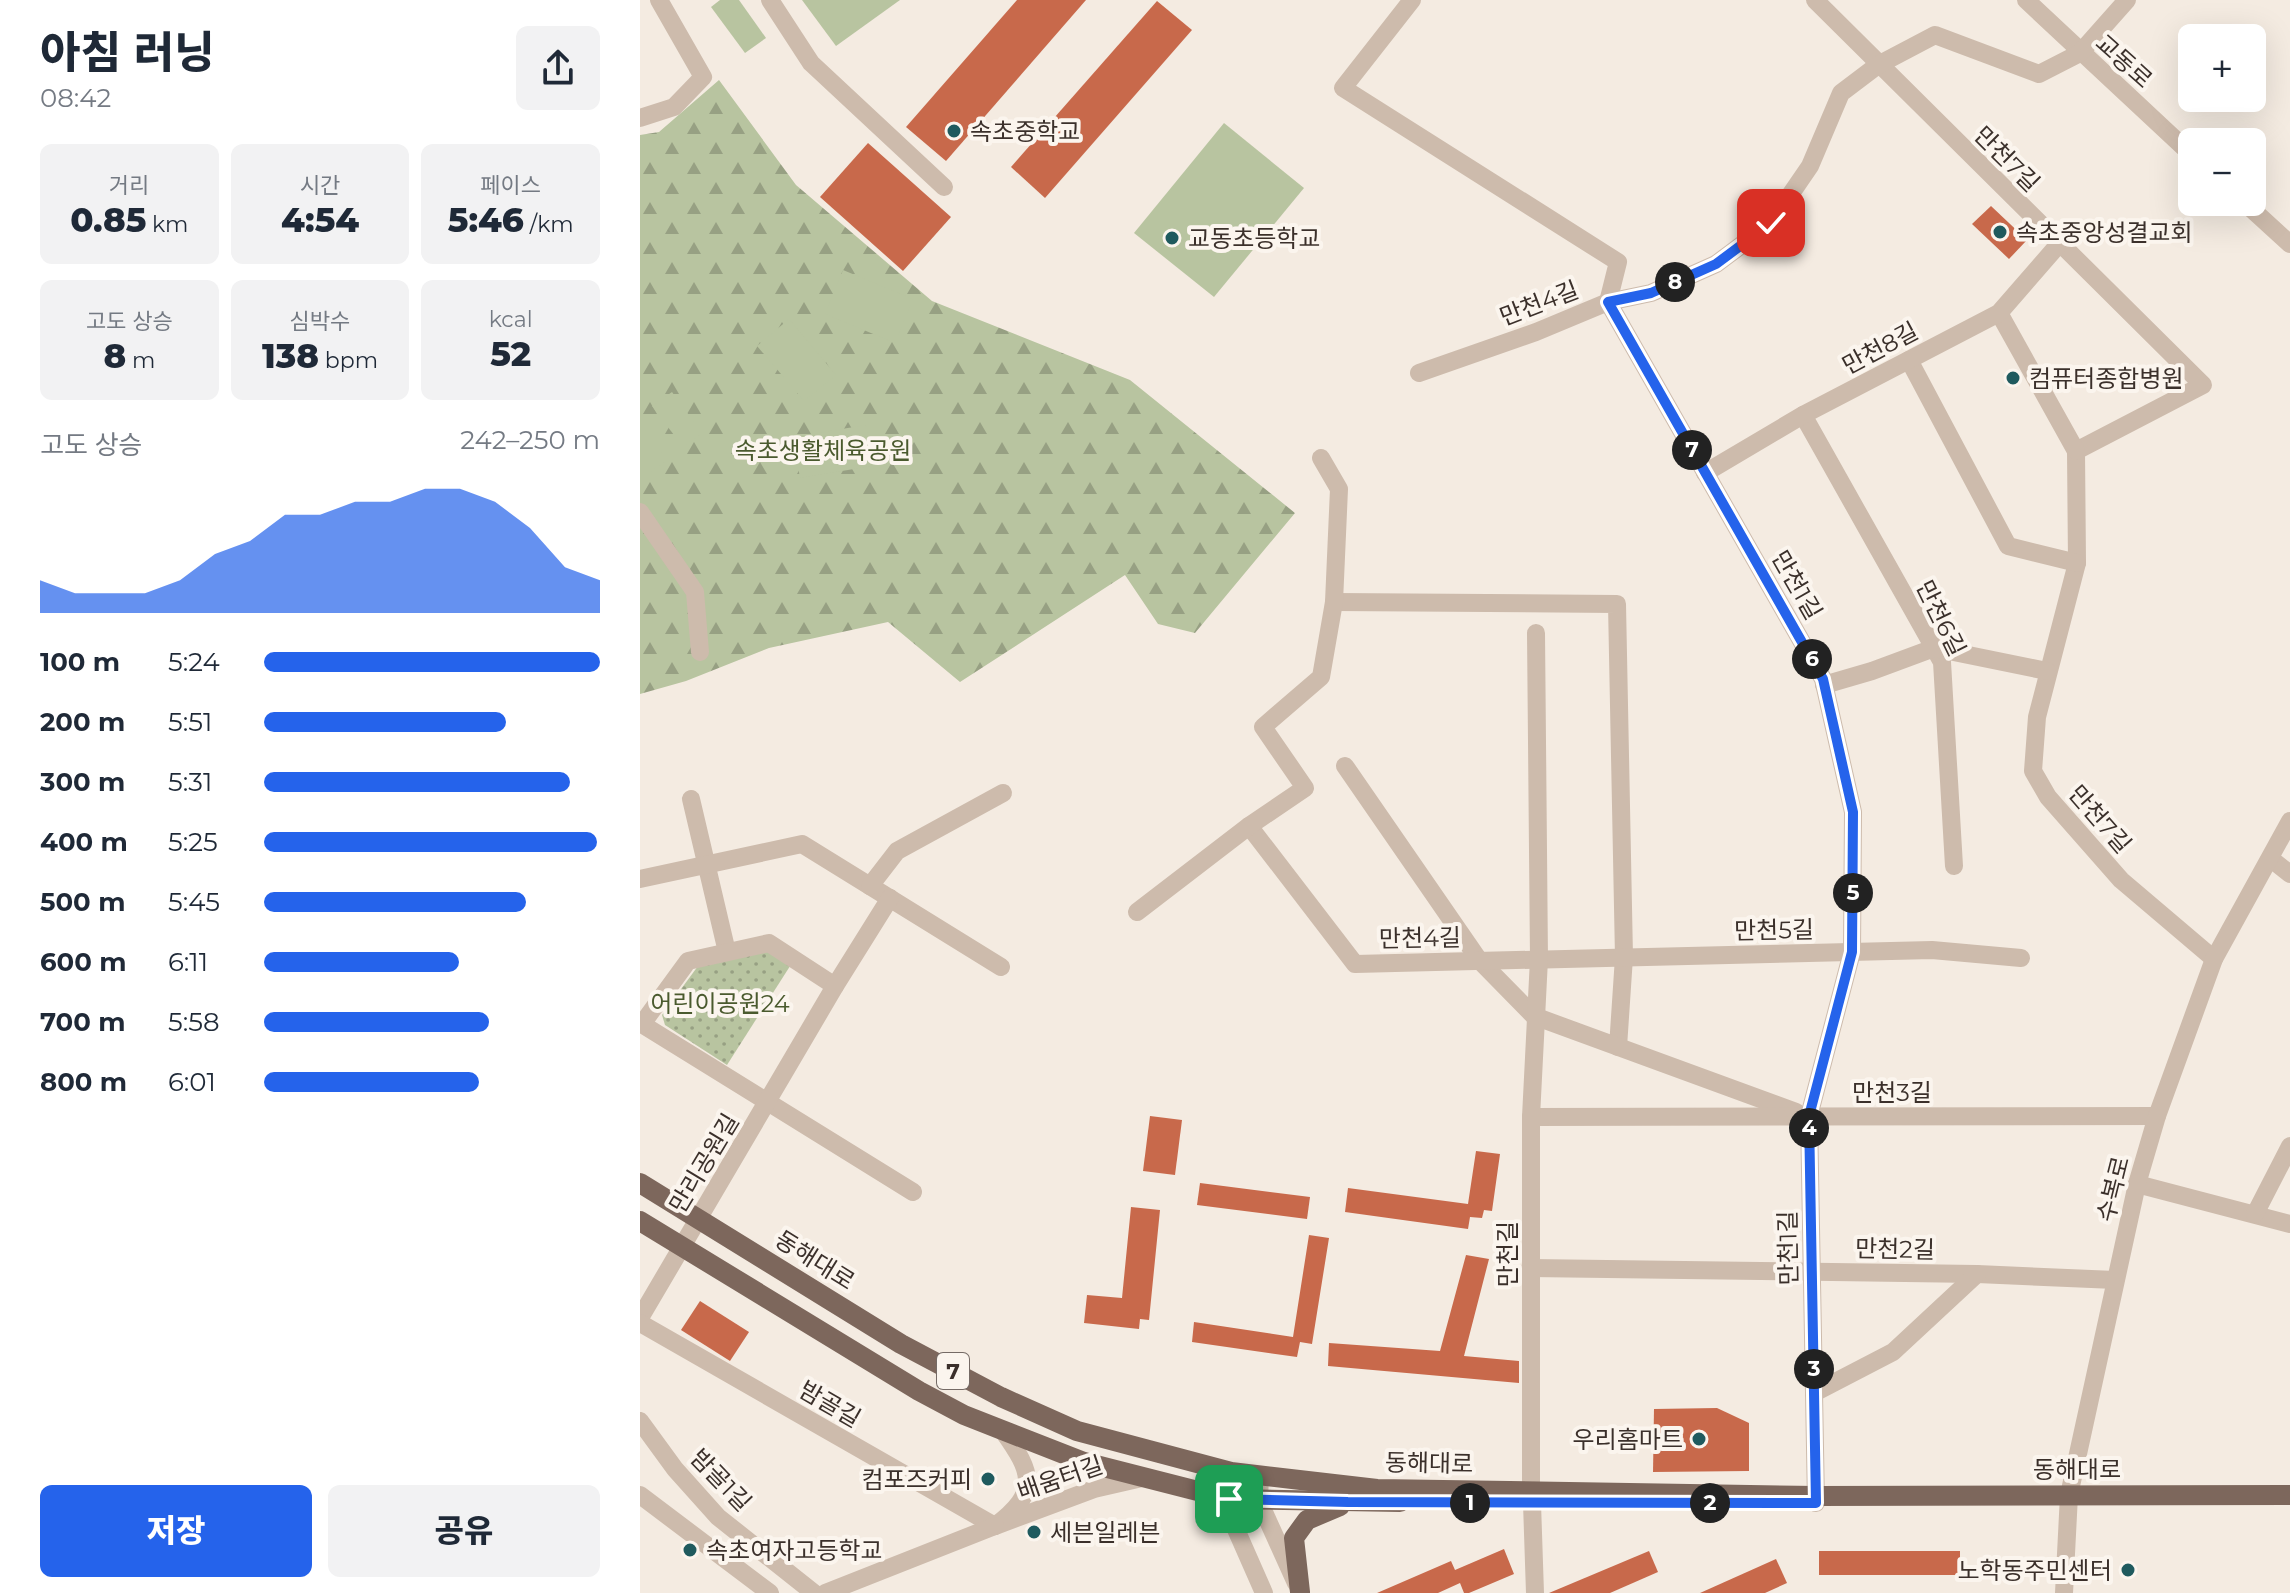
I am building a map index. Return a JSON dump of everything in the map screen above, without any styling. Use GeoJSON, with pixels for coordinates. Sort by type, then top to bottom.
{"type":"FeatureCollection","features":[{"type":"Feature","properties":{"kind":"main road","name":"동해대로"},"geometry":{"type":"LineString","coordinates":[[640,1183],[901,1344],[1001,1397],[1077,1431],[1231,1472],[1377,1489],[1532,1497]]}},
{"type":"Feature","properties":{"kind":"main road","name":"동해대로"},"geometry":{"type":"LineString","coordinates":[[640,1221],[919,1391],[1003,1431],[1084,1462],[1229,1499],[1348,1502],[1532,1497],[2068,1499],[2290,1495]]}},
{"type":"Feature","properties":{"kind":"main road","name":"동해대로"},"geometry":{"type":"LineString","coordinates":[[2068,1499],[2290,1506]]}},
{"type":"Feature","properties":{"kind":"main road"},"geometry":{"type":"LineString","coordinates":[[1300,1592],[1294,1538],[1307,1520],[1348,1502]]}},
{"type":"Feature","properties":{"kind":"street"},"geometry":{"type":"LineString","coordinates":[[640,118],[674,107],[703,77],[659,0]]}},
{"type":"Feature","properties":{"kind":"street"},"geometry":{"type":"LineString","coordinates":[[770,0],[811,63],[944,187]]}},
{"type":"Feature","properties":{"kind":"street"},"geometry":{"type":"LineString","coordinates":[[1412,0],[1343,88],[1618,262],[1608,302]]}},
{"type":"Feature","properties":{"kind":"street","name":"만천7길"},"geometry":{"type":"LineString","coordinates":[[1815,0],[2203,385],[2076,451]]}},
{"type":"Feature","properties":{"kind":"street","name":"교동로"},"geometry":{"type":"LineString","coordinates":[[2026,0],[2178,142]]}},
{"type":"Feature","properties":{"kind":"street"},"geometry":{"type":"LineString","coordinates":[[2080,53],[2127,0]]}},
{"type":"Feature","properties":{"kind":"street","name":"만천4길"},"geometry":{"type":"LineString","coordinates":[[1419,373],[1536,332],[1608,302],[1651,293],[1716,264],[1771,223],[1810,166],[1841,93],[1878,65],[1935,35],[2039,74],[2080,53]]}},
{"type":"Feature","properties":{"kind":"street"},"geometry":{"type":"LineString","coordinates":[[2259,216],[2290,244]]}},
{"type":"Feature","properties":{"kind":"street","name":"만천8길"},"geometry":{"type":"LineString","coordinates":[[1705,473],[1803,415],[1999,313],[2059,244]]}},
{"type":"Feature","properties":{"kind":"street","name":"만천1길"},"geometry":{"type":"LineString","coordinates":[[1608,302],[1824,685],[1853,812],[1852,952],[1809,1116],[1816,1499]]}},
{"type":"Feature","properties":{"kind":"street","name":"만천7길"},"geometry":{"type":"LineString","coordinates":[[1999,313],[2076,451],[2077,563],[2037,717],[2033,771],[2048,797],[2121,880],[2214,959]]}},
{"type":"Feature","properties":{"kind":"street"},"geometry":{"type":"LineString","coordinates":[[1909,360],[2008,546],[2077,563]]}},
{"type":"Feature","properties":{"kind":"street","name":"만천6길"},"geometry":{"type":"LineString","coordinates":[[1803,415],[1942,662],[1954,866]]}},
{"type":"Feature","properties":{"kind":"street"},"geometry":{"type":"LineString","coordinates":[[1137,912],[1249,826],[1305,788],[1263,727],[1321,677],[1334,602],[1339,489],[1321,458]]}},
{"type":"Feature","properties":{"kind":"street"},"geometry":{"type":"LineString","coordinates":[[640,512],[695,592],[700,652]]}},
{"type":"Feature","properties":{"kind":"street"},"geometry":{"type":"LineString","coordinates":[[1334,602],[1617,604],[1624,957],[1618,1047]]}},
{"type":"Feature","properties":{"kind":"street","name":"만천길"},"geometry":{"type":"LineString","coordinates":[[1535,1593],[1530,1268],[1531,1117],[1539,959],[1536,633]]}},
{"type":"Feature","properties":{"kind":"street"},"geometry":{"type":"LineString","coordinates":[[1824,685],[1934,648],[2047,671]]}},
{"type":"Feature","properties":{"kind":"street","name":"만천4길"},"geometry":{"type":"LineString","coordinates":[[1345,766],[1479,960],[1534,1016]]}},
{"type":"Feature","properties":{"kind":"street"},"geometry":{"type":"LineString","coordinates":[[870,886],[897,851],[1003,793]]}},
{"type":"Feature","properties":{"kind":"street"},"geometry":{"type":"LineString","coordinates":[[691,799],[727,952]]}},
{"type":"Feature","properties":{"kind":"street","name":"수복로"},"geometry":{"type":"LineString","coordinates":[[2064,1593],[2068,1499],[2137,1184],[2157,1116],[2214,959],[2290,821]]}},
{"type":"Feature","properties":{"kind":"street","name":"만천4길"},"geometry":{"type":"LineString","coordinates":[[1249,826],[1355,964],[1479,960]]}},
{"type":"Feature","properties":{"kind":"street"},"geometry":{"type":"LineString","coordinates":[[640,879],[802,844],[1001,967]]}},
{"type":"Feature","properties":{"kind":"street"},"geometry":{"type":"LineString","coordinates":[[2271,859],[2290,874]]}},
{"type":"Feature","properties":{"kind":"street","name":"만리공원길"},"geometry":{"type":"LineString","coordinates":[[640,1320],[835,986],[890,898]]}},
{"type":"Feature","properties":{"kind":"street","name":"만리공원길"},"geometry":{"type":"LineString","coordinates":[[767,1103],[641,1024],[688,961],[769,943],[835,986]]}},
{"type":"Feature","properties":{"kind":"street","name":"만천5길"},"geometry":{"type":"LineString","coordinates":[[1479,960],[1932,950],[2021,958]]}},
{"type":"Feature","properties":{"kind":"street"},"geometry":{"type":"LineString","coordinates":[[1534,1016],[1809,1116]]}},
{"type":"Feature","properties":{"kind":"street"},"geometry":{"type":"LineString","coordinates":[[767,1103],[913,1192]]}},
{"type":"Feature","properties":{"kind":"street","name":"만천3길"},"geometry":{"type":"LineString","coordinates":[[1531,1117],[2157,1116]]}},
{"type":"Feature","properties":{"kind":"street"},"geometry":{"type":"LineString","coordinates":[[2255,1214],[2290,1146]]}},
{"type":"Feature","properties":{"kind":"street"},"geometry":{"type":"LineString","coordinates":[[2137,1184],[2290,1224]]}},
{"type":"Feature","properties":{"kind":"street","name":"만천2길"},"geometry":{"type":"LineString","coordinates":[[1530,1268],[1977,1274],[2115,1280]]}},
{"type":"Feature","properties":{"kind":"street"},"geometry":{"type":"LineString","coordinates":[[1814,1393],[1893,1352],[1977,1274]]}},
{"type":"Feature","properties":{"kind":"street","name":"밤골길"},"geometry":{"type":"LineString","coordinates":[[640,1320],[995,1526]]}},
{"type":"Feature","properties":{"kind":"street","name":"밤골1길"},"geometry":{"type":"LineString","coordinates":[[640,1421],[675,1469],[718,1517],[814,1593]]}},
{"type":"Feature","properties":{"kind":"street","name":"배움터길"},"geometry":{"type":"LineString","coordinates":[[995,1526],[1020,1506],[1026,1489],[1026,1472],[1021,1457],[1003,1431]]}},
{"type":"Feature","properties":{"kind":"street"},"geometry":{"type":"LineString","coordinates":[[1231,1472],[1231,1518],[1264,1593]]}},
{"type":"Feature","properties":{"kind":"street"},"geometry":{"type":"LineString","coordinates":[[1260,1475],[1259,1501],[1300,1592]]}},
{"type":"Feature","properties":{"kind":"street","name":"배움터길"},"geometry":{"type":"LineString","coordinates":[[825,1593],[1094,1489],[1142,1478]]}},
{"type":"Feature","properties":{"kind":"street"},"geometry":{"type":"LineString","coordinates":[[640,1495],[770,1593]]}},
{"type":"Feature","properties":{"kind":"green space"},"geometry":{"type":"Polygon","coordinates":[[[720,0],[739,0],[766,38],[745,53],[711,7],[720,0]]]}},
{"type":"Feature","properties":{"kind":"green space"},"geometry":{"type":"Polygon","coordinates":[[[802,0],[900,0],[836,46],[802,0]]]}},
{"type":"Feature","properties":{"kind":"green space","name":"속초생활체육공원"},"geometry":{"type":"Polygon","coordinates":[[[719,80],[796,185],[932,301],[1130,380],[1295,513],[1195,633],[1158,624],[1125,575],[960,682],[888,622],[769,648],[686,681],[640,694],[640,135],[659,132],[719,80]]]}},
{"type":"Feature","properties":{"kind":"green space"},"geometry":{"type":"Polygon","coordinates":[[[1224,123],[1304,188],[1214,297],[1134,233],[1224,123]]]}},
{"type":"Feature","properties":{"kind":"green space"},"geometry":{"type":"Polygon","coordinates":[[[843,270],[913,299],[895,343],[825,314],[843,270]]]}},
{"type":"Feature","properties":{"kind":"green space"},"geometry":{"type":"Polygon","coordinates":[[[789,319],[836,375],[804,401],[757,346],[789,319]]]}},
{"type":"Feature","properties":{"kind":"green space"},"geometry":{"type":"Polygon","coordinates":[[[672,392],[702,433],[683,447],[652,406],[672,392]]]}},
{"type":"Feature","properties":{"kind":"green space"},"geometry":{"type":"Polygon","coordinates":[[[640,423],[667,460],[648,474],[640,463],[640,423]]]}},
{"type":"Feature","properties":{"kind":"green space"},"geometry":{"type":"Polygon","coordinates":[[[866,425],[872,466],[800,478],[793,437],[866,425]]]}},
{"type":"Feature","properties":{"kind":"green space","name":"어린이공원24"},"geometry":{"type":"Polygon","coordinates":[[[770,951],[792,963],[727,1065],[665,1025],[662,1015],[698,966],[770,951]]]}},
{"type":"Feature","properties":{"kind":"building"},"geometry":{"type":"Polygon","coordinates":[[[1017,0],[1086,0],[946,161],[906,127],[1017,0]]]}},
{"type":"Feature","properties":{"kind":"building"},"geometry":{"type":"Polygon","coordinates":[[[1157,1],[1192,30],[1045,198],[1011,167],[1157,1]]]}},
{"type":"Feature","properties":{"kind":"building"},"geometry":{"type":"Polygon","coordinates":[[[868,143],[951,217],[903,271],[820,197],[868,143]]]}},
{"type":"Feature","properties":{"kind":"building","name":"속초중앙성결교회"},"geometry":{"type":"Polygon","coordinates":[[[1991,206],[2027,240],[2009,259],[1972,224],[1991,206]]]}},
{"type":"Feature","properties":{"kind":"building"},"geometry":{"type":"Polygon","coordinates":[[[1150,1116],[1182,1120],[1175,1175],[1143,1171],[1150,1116]]]}},
{"type":"Feature","properties":{"kind":"building"},"geometry":{"type":"Polygon","coordinates":[[[1476,1151],[1500,1154],[1492,1211],[1484,1210],[1482,1218],[1470,1217],[1468,1229],[1345,1212],[1348,1188],[1468,1204],[1476,1151]]]}},
{"type":"Feature","properties":{"kind":"building"},"geometry":{"type":"Polygon","coordinates":[[[1200,1183],[1310,1197],[1307,1219],[1197,1205],[1200,1183]]]}},
{"type":"Feature","properties":{"kind":"building"},"geometry":{"type":"Polygon","coordinates":[[[1131,1207],[1160,1210],[1149,1320],[1140,1319],[1139,1329],[1084,1323],[1087,1295],[1122,1298],[1131,1207]]]}},
{"type":"Feature","properties":{"kind":"building"},"geometry":{"type":"Polygon","coordinates":[[[1309,1235],[1329,1238],[1312,1344],[1300,1342],[1297,1357],[1192,1342],[1194,1322],[1293,1337],[1309,1235]]]}},
{"type":"Feature","properties":{"kind":"building"},"geometry":{"type":"Polygon","coordinates":[[[1466,1255],[1489,1259],[1464,1356],[1519,1361],[1519,1383],[1328,1366],[1329,1343],[1440,1351],[1466,1255]]]}},
{"type":"Feature","properties":{"kind":"building"},"geometry":{"type":"Polygon","coordinates":[[[700,1301],[749,1332],[730,1361],[681,1330],[700,1301]]]}},
{"type":"Feature","properties":{"kind":"building"},"geometry":{"type":"Polygon","coordinates":[[[1717,1408],[1749,1423],[1749,1471],[1653,1472],[1654,1409],[1717,1408]]]}},
{"type":"Feature","properties":{"kind":"building"},"geometry":{"type":"Polygon","coordinates":[[[1504,1549],[1514,1574],[1469,1593],[1464,1593],[1460,1583],[1438,1593],[1377,1593],[1451,1561],[1455,1570],[1504,1549]]]}},
{"type":"Feature","properties":{"kind":"building"},"geometry":{"type":"Polygon","coordinates":[[[1649,1551],[1658,1572],[1610,1593],[1549,1593],[1649,1551]]]}},
{"type":"Feature","properties":{"kind":"building"},"geometry":{"type":"Polygon","coordinates":[[[1819,1551],[1960,1551],[1960,1575],[1819,1575],[1819,1551]]]}},
{"type":"Feature","properties":{"kind":"building"},"geometry":{"type":"Polygon","coordinates":[[[1776,1559],[1787,1583],[1765,1593],[1700,1593],[1776,1559]]]}},
{"type":"Feature","properties":{"kind":"place","name":"속초중학교"},"geometry":{"type":"Point","coordinates":[954,131]}},
{"type":"Feature","properties":{"kind":"place","name":"속초중앙성결교회"},"geometry":{"type":"Point","coordinates":[2000,232]}},
{"type":"Feature","properties":{"kind":"place","name":"교동초등학교"},"geometry":{"type":"Point","coordinates":[1172,238]}},
{"type":"Feature","properties":{"kind":"place","name":"컴퓨터종합병원"},"geometry":{"type":"Point","coordinates":[2013,378]}},
{"type":"Feature","properties":{"kind":"place","name":"우리홈마트"},"geometry":{"type":"Point","coordinates":[1699,1439]}},
{"type":"Feature","properties":{"kind":"place","name":"컴포즈커피"},"geometry":{"type":"Point","coordinates":[988,1479]}},
{"type":"Feature","properties":{"kind":"place","name":"세븐일레븐"},"geometry":{"type":"Point","coordinates":[1034,1532]}},
{"type":"Feature","properties":{"kind":"place","name":"속초여자고등학교"},"geometry":{"type":"Point","coordinates":[690,1550]}},
{"type":"Feature","properties":{"kind":"place","name":"노학동주민센터"},"geometry":{"type":"Point","coordinates":[2128,1570]}},
{"type":"Feature","properties":{"kind":"route"},"geometry":{"type":"LineString","coordinates":[[1229,1499],[1816,1503],[1809,1116],[1852,952],[1853,812],[1823,679],[1608,302],[1651,293],[1716,264],[1771,223]]}}]}
